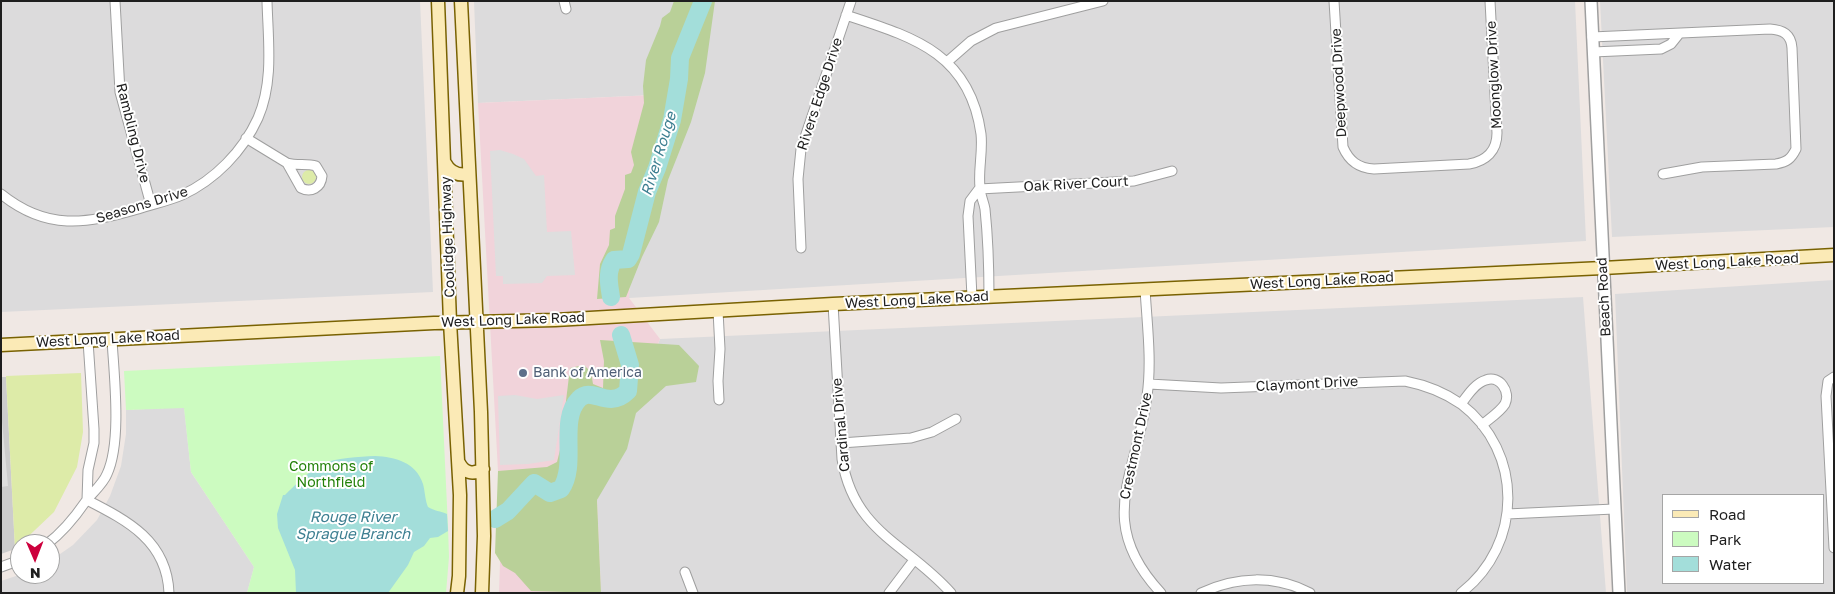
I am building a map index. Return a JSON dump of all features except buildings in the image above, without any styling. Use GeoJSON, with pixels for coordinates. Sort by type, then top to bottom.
{"type":"FeatureCollection","features":[{"type":"Feature","properties":{"kind":"main road","name":"Coolidge Highway"},"geometry":{"type":"LineString","coordinates":[[438,1],[447,196],[450,322],[459,463],[459,576],[457,593]]}},
{"type":"Feature","properties":{"kind":"main road","name":"Coolidge Highway"},"geometry":{"type":"LineString","coordinates":[[461,1],[483,469],[484,558],[482,593]]}},
{"type":"Feature","properties":{"kind":"main road"},"geometry":{"type":"LineString","coordinates":[[445,163],[448,169],[454,172],[463,175],[469,174]]}},
{"type":"Feature","properties":{"kind":"main road"},"geometry":{"type":"LineString","coordinates":[[447,196],[461,198],[471,211]]}},
{"type":"Feature","properties":{"kind":"main road","name":"West Long Lake Road"},"geometry":{"type":"LineString","coordinates":[[1,345],[1602,268],[1834,255]]}},
{"type":"Feature","properties":{"kind":"main road"},"geometry":{"type":"LineString","coordinates":[[459,463],[462,469],[467,472],[478,472],[483,469]]}},
{"type":"Feature","properties":{"kind":"main road"},"geometry":{"type":"LineString","coordinates":[[460,495],[469,492],[475,493],[480,496],[484,503]]}},
{"type":"Feature","properties":{"kind":"street","name":"Rambling Drive"},"geometry":{"type":"LineString","coordinates":[[115,1],[120,92],[151,205]]}},
{"type":"Feature","properties":{"kind":"street","name":"Seasons Drive"},"geometry":{"type":"LineString","coordinates":[[2,198],[45,217],[80,222],[107,218],[151,205],[182,195],[205,182],[222,168],[246,138],[258,118],[267,87],[269,68],[267,1]]}},
{"type":"Feature","properties":{"kind":"street","name":"Rivers Edge Drive"},"geometry":{"type":"LineString","coordinates":[[801,248],[798,179],[801,149],[850,1]]}},
{"type":"Feature","properties":{"kind":"street"},"geometry":{"type":"LineString","coordinates":[[947,62],[971,42],[996,28],[1103,1]]}},
{"type":"Feature","properties":{"kind":"street","name":"Deepwood Drive"},"geometry":{"type":"LineString","coordinates":[[1334,1],[1342,140],[1346,154],[1352,161]]}},
{"type":"Feature","properties":{"kind":"street","name":"Moonglow Drive"},"geometry":{"type":"LineString","coordinates":[[1352,161],[1362,167],[1374,169],[1477,163],[1488,156],[1495,145],[1497,132],[1490,1]]}},
{"type":"Feature","properties":{"kind":"street","name":"Beach Road"},"geometry":{"type":"LineString","coordinates":[[1591,1],[1618,593]]}},
{"type":"Feature","properties":{"kind":"street"},"geometry":{"type":"LineString","coordinates":[[846,15],[913,38],[926,45],[947,62],[967,89],[979,120],[982,150],[979,189],[984,201],[986,216],[989,297]]}},
{"type":"Feature","properties":{"kind":"street"},"geometry":{"type":"LineString","coordinates":[[1592,37],[1770,29],[1786,33],[1792,42],[1796,148],[1793,156],[1787,162],[1776,164],[1702,168],[1663,174]]}},
{"type":"Feature","properties":{"kind":"street"},"geometry":{"type":"LineString","coordinates":[[1593,52],[1661,49],[1671,44],[1679,34]]}},
{"type":"Feature","properties":{"kind":"street"},"geometry":{"type":"LineString","coordinates":[[246,138],[286,163]]}},
{"type":"Feature","properties":{"kind":"street","name":"Oak River Court"},"geometry":{"type":"LineString","coordinates":[[979,189],[1134,181],[1172,171]]}},
{"type":"Feature","properties":{"kind":"street"},"geometry":{"type":"LineString","coordinates":[[972,297],[968,216],[970,201],[979,189]]}},
{"type":"Feature","properties":{"kind":"street","name":"Crestmont Drive"},"geometry":{"type":"LineString","coordinates":[[1145,289],[1149,384],[1142,425],[1127,479],[1124,509],[1126,530],[1132,550],[1145,575],[1161,593]]}},
{"type":"Feature","properties":{"kind":"street","name":"Cardinal Drive"},"geometry":{"type":"LineString","coordinates":[[833,304],[844,470],[858,505],[880,533],[941,582],[951,593]]}},
{"type":"Feature","properties":{"kind":"street"},"geometry":{"type":"LineString","coordinates":[[718,310],[720,349],[719,400]]}},
{"type":"Feature","properties":{"kind":"street"},"geometry":{"type":"LineString","coordinates":[[59,534],[76,516],[106,476],[114,451],[112,340]]}},
{"type":"Feature","properties":{"kind":"street"},"geometry":{"type":"LineString","coordinates":[[87,500],[88,470],[94,443],[88,341]]}},
{"type":"Feature","properties":{"kind":"street"},"geometry":{"type":"LineString","coordinates":[[1834,377],[1828,381],[1826,390],[1834,548]]}},
{"type":"Feature","properties":{"kind":"street"},"geometry":{"type":"LineString","coordinates":[[1461,404],[1482,381],[1492,379],[1501,383],[1506,392],[1505,403],[1482,425]]}},
{"type":"Feature","properties":{"kind":"street","name":"Claymont Drive"},"geometry":{"type":"LineString","coordinates":[[1149,384],[1221,388],[1405,381],[1433,388],[1461,404],[1482,425],[1493,443],[1503,466],[1508,494],[1507,514],[1500,543],[1489,563],[1462,592]]}},
{"type":"Feature","properties":{"kind":"street"},"geometry":{"type":"LineString","coordinates":[[1828,428],[1834,414]]}},
{"type":"Feature","properties":{"kind":"street"},"geometry":{"type":"LineString","coordinates":[[841,443],[911,438],[932,432],[956,419]]}},
{"type":"Feature","properties":{"kind":"street"},"geometry":{"type":"LineString","coordinates":[[87,500],[129,523],[149,540],[162,562],[168,579],[170,593]]}},
{"type":"Feature","properties":{"kind":"street"},"geometry":{"type":"LineString","coordinates":[[1507,514],[1614,509]]}},
{"type":"Feature","properties":{"kind":"street"},"geometry":{"type":"LineString","coordinates":[[889,593],[914,560]]}},
{"type":"Feature","properties":{"kind":"street"},"geometry":{"type":"LineString","coordinates":[[685,572],[693,593]]}},
{"type":"Feature","properties":{"kind":"street"},"geometry":{"type":"LineString","coordinates":[[1201,593],[1225,584],[1250,580],[1276,581],[1290,584],[1310,593]]}},
{"type":"Feature","properties":{"kind":"shaded area"},"geometry":{"type":"Polygon","coordinates":[[[1,1],[420,1],[433,292],[1,312],[1,1]]]}},
{"type":"Feature","properties":{"kind":"shaded area"},"geometry":{"type":"Polygon","coordinates":[[[474,1],[1575,1],[1586,241],[629,298],[631,254],[677,94],[478,103],[474,1]]]}},
{"type":"Feature","properties":{"kind":"shaded area"},"geometry":{"type":"Polygon","coordinates":[[[1600,1],[1834,1],[1834,227],[1612,237],[1600,1]]]}},
{"type":"Feature","properties":{"kind":"shaded area"},"geometry":{"type":"Polygon","coordinates":[[[677,94],[632,254],[629,298],[660,339],[597,500],[601,593],[499,593],[498,471],[478,103],[677,94]]]}},
{"type":"Feature","properties":{"kind":"shaded area"},"geometry":{"type":"Polygon","coordinates":[[[500,150],[524,159],[536,176],[544,175],[547,232],[571,231],[575,275],[547,276],[542,283],[503,284],[503,276],[496,276],[490,151],[500,150]]]}},
{"type":"Feature","properties":{"kind":"shaded area"},"geometry":{"type":"Polygon","coordinates":[[[1834,280],[1834,593],[1627,593],[1615,294],[1834,280]]]}},
{"type":"Feature","properties":{"kind":"shaded area"},"geometry":{"type":"Polygon","coordinates":[[[1583,297],[1606,593],[601,593],[597,500],[660,339],[1583,297]]]}},
{"type":"Feature","properties":{"kind":"shaded area"},"geometry":{"type":"Polygon","coordinates":[[[1,377],[6,377],[14,534],[10,534],[10,551],[1,554],[1,377]]]}},
{"type":"Feature","properties":{"kind":"shaded area"},"geometry":{"type":"Polygon","coordinates":[[[515,395],[537,399],[564,395],[554,460],[528,464],[500,465],[498,396],[515,395]]]}},
{"type":"Feature","properties":{"kind":"shaded area"},"geometry":{"type":"Polygon","coordinates":[[[184,407],[191,472],[254,567],[247,593],[1,593],[1,581],[10,578],[10,584],[60,584],[60,554],[73,545],[97,520],[110,496],[121,466],[126,434],[126,410],[184,407]]]}},
{"type":"Feature","properties":{"kind":"shaded area"},"geometry":{"type":"Polygon","coordinates":[[[1,410],[8,486],[1,487],[1,410]]]}},
{"type":"Feature","properties":{"kind":"green space"},"geometry":{"type":"Polygon","coordinates":[[[674,1],[715,1],[705,73],[691,122],[668,180],[659,222],[626,297],[597,299],[600,264],[609,245],[610,230],[615,228],[615,216],[625,189],[625,175],[631,173],[634,165],[631,152],[644,103],[643,86],[646,60],[662,18],[670,12],[674,1]]]}},
{"type":"Feature","properties":{"kind":"green space"},"geometry":{"type":"Polygon","coordinates":[[[309,170],[314,172],[316,177],[314,182],[309,184],[304,182],[302,177],[304,172],[309,170]]]}},
{"type":"Feature","properties":{"kind":"green space"},"geometry":{"type":"Polygon","coordinates":[[[600,340],[679,345],[699,366],[696,382],[666,386],[636,413],[627,449],[597,500],[601,593],[531,591],[515,573],[503,566],[495,553],[498,471],[547,467],[557,462],[570,368],[584,365],[591,372],[593,384],[603,388],[604,361],[600,340]]]}},
{"type":"Feature","properties":{"kind":"green space","name":"Commons of Northfield"},"geometry":{"type":"Polygon","coordinates":[[[440,356],[449,557],[446,593],[247,593],[254,567],[191,472],[184,408],[126,410],[124,371],[440,356]]]}},
{"type":"Feature","properties":{"kind":"green space"},"geometry":{"type":"Polygon","coordinates":[[[81,373],[83,432],[77,467],[54,512],[31,534],[14,534],[6,376],[81,373]]]}},
{"type":"Feature","properties":{"kind":"water","name":"Rouge River Sprague Branch"},"geometry":{"type":"Polygon","coordinates":[[[375,456],[397,459],[415,470],[423,484],[428,507],[447,514],[448,531],[438,537],[430,538],[424,546],[414,552],[408,565],[388,593],[296,593],[295,570],[278,528],[277,514],[283,495],[311,471],[327,462],[375,456]]]}},
{"type":"Feature","properties":{"kind":"waterway","name":"River Rouge"},"geometry":{"type":"LineString","coordinates":[[611,297],[609,278],[611,265],[614,260],[628,259],[631,254],[647,192],[657,168],[672,120],[679,79],[680,58],[703,1]]}},
{"type":"Feature","properties":{"kind":"waterway","name":"River Rouge"},"geometry":{"type":"LineString","coordinates":[[495,519],[508,511],[534,483],[550,493],[561,489],[566,479],[568,467],[570,418],[573,408],[579,399],[584,395],[614,399],[621,397],[628,391],[630,365],[621,335]]}},
{"type":"Feature","properties":{"kind":"place","name":"Bank of America"},"geometry":{"type":"Point","coordinates":[523,373]}}]}
